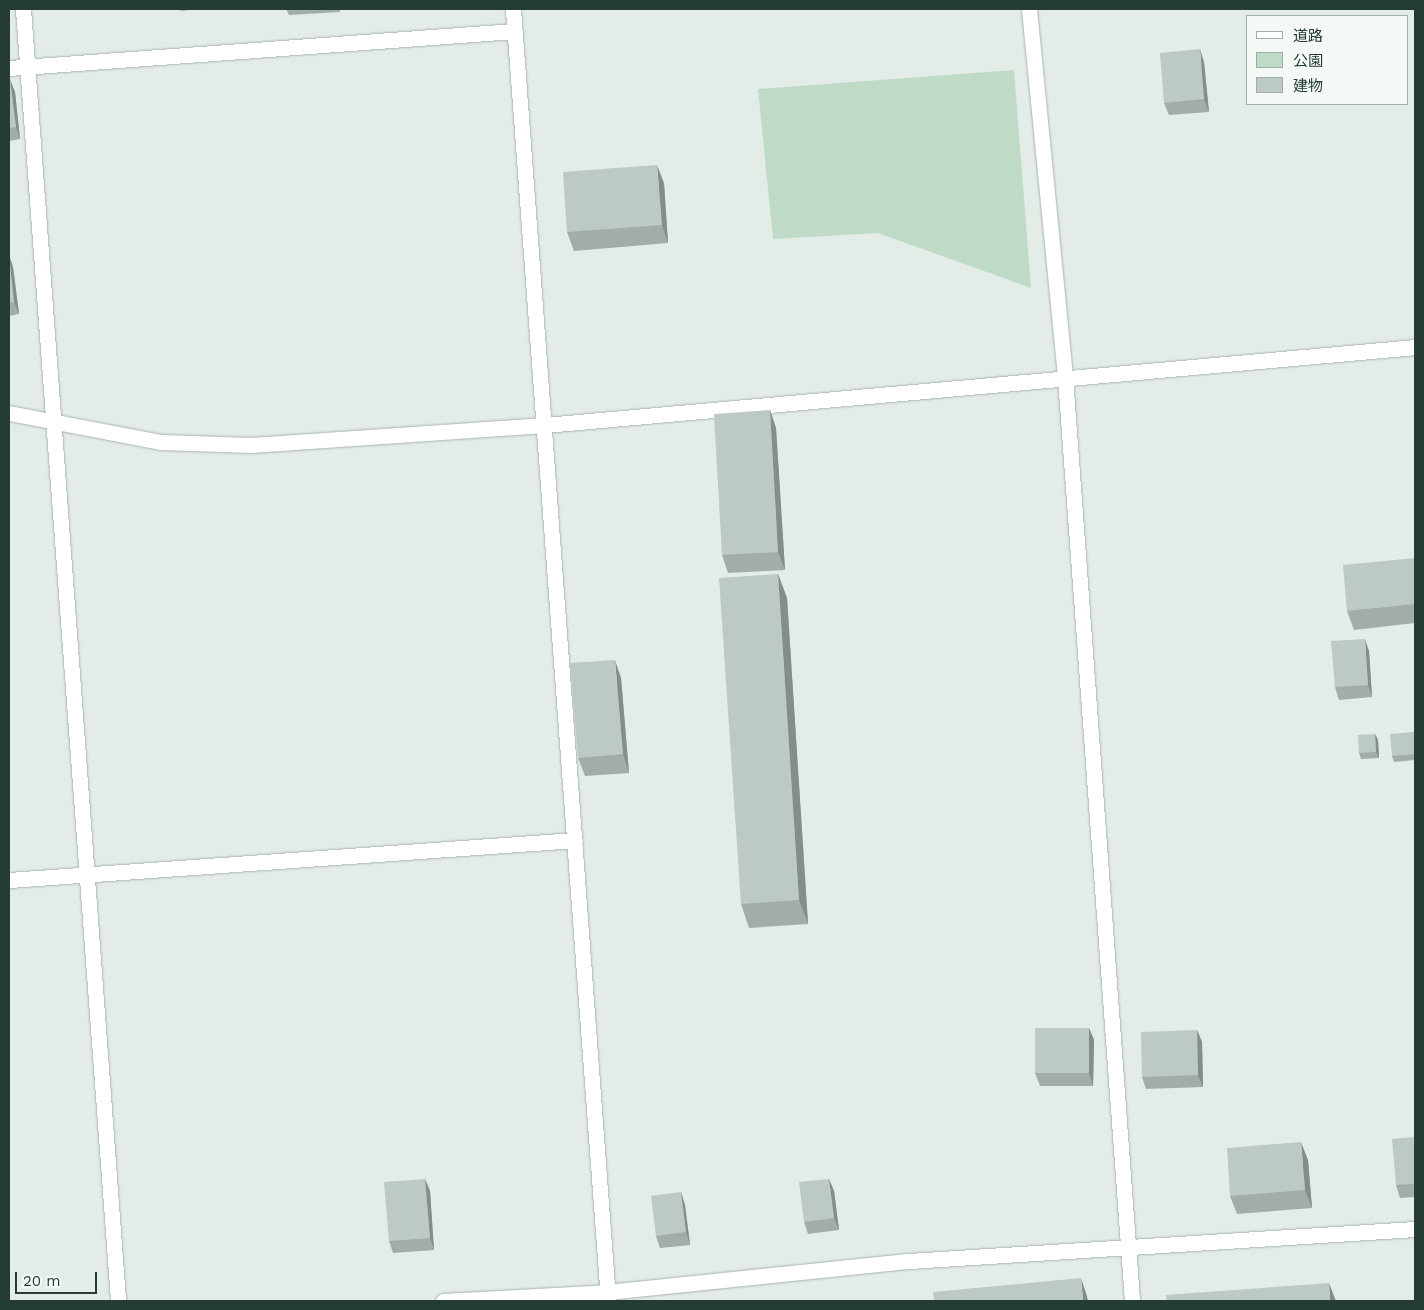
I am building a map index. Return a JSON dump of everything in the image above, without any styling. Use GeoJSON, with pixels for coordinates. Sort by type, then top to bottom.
{"type":"FeatureCollection","features":[{"type":"Feature","properties":{"kind":"street"},"geometry":{"type":"LineString","coordinates":[[23,9],[118,1301]]}},
{"type":"Feature","properties":{"kind":"street"},"geometry":{"type":"LineString","coordinates":[[513,9],[545,425],[607,1297]]}},
{"type":"Feature","properties":{"kind":"street"},"geometry":{"type":"LineString","coordinates":[[1029,9],[1065,377],[1132,1301]]}},
{"type":"Feature","properties":{"kind":"street"},"geometry":{"type":"LineString","coordinates":[[9,68],[514,31]]}},
{"type":"Feature","properties":{"kind":"street"},"geometry":{"type":"LineString","coordinates":[[9,413],[54,424],[161,442],[252,445],[545,425],[1415,347]]}},
{"type":"Feature","properties":{"kind":"street"},"geometry":{"type":"LineString","coordinates":[[9,880],[86,877],[575,840]]}},
{"type":"Feature","properties":{"kind":"street"},"geometry":{"type":"LineString","coordinates":[[443,1301],[607,1297],[910,1261],[1415,1229]]}},
{"type":"Feature","properties":{"kind":"green space"},"geometry":{"type":"Polygon","coordinates":[[[1014,70],[1031,288],[878,233],[773,239],[758,89],[1014,70]]]}},
{"type":"Feature","properties":{"kind":"building"},"geometry":{"type":"Polygon","coordinates":[[[1200,49],[1204,99],[1164,103],[1160,53],[1200,49]]]}},
{"type":"Feature","properties":{"kind":"building"},"geometry":{"type":"Polygon","coordinates":[[[9,80],[16,127],[9,128],[9,80]]]}},
{"type":"Feature","properties":{"kind":"building"},"geometry":{"type":"Polygon","coordinates":[[[657,165],[662,225],[567,232],[563,172],[657,165]]]}},
{"type":"Feature","properties":{"kind":"building"},"geometry":{"type":"Polygon","coordinates":[[[9,255],[14,302],[9,303],[9,255]]]}},
{"type":"Feature","properties":{"kind":"building"},"geometry":{"type":"Polygon","coordinates":[[[770,410],[778,552],[722,555],[714,414],[770,410]]]}},
{"type":"Feature","properties":{"kind":"building"},"geometry":{"type":"Polygon","coordinates":[[[1415,558],[1415,604],[1347,611],[1343,565],[1415,558]]]}},
{"type":"Feature","properties":{"kind":"building"},"geometry":{"type":"Polygon","coordinates":[[[778,574],[799,900],[741,904],[719,578],[778,574]]]}},
{"type":"Feature","properties":{"kind":"building"},"geometry":{"type":"Polygon","coordinates":[[[1365,639],[1368,685],[1335,687],[1331,641],[1365,639]]]}},
{"type":"Feature","properties":{"kind":"building"},"geometry":{"type":"Polygon","coordinates":[[[615,660],[623,754],[578,758],[570,663],[615,660]]]}},
{"type":"Feature","properties":{"kind":"building"},"geometry":{"type":"Polygon","coordinates":[[[1414,732],[1415,754],[1392,756],[1390,734],[1414,732]]]}},
{"type":"Feature","properties":{"kind":"building"},"geometry":{"type":"Polygon","coordinates":[[[1375,734],[1376,752],[1359,753],[1358,735],[1375,734]]]}},
{"type":"Feature","properties":{"kind":"building"},"geometry":{"type":"Polygon","coordinates":[[[1035,1028],[1089,1028],[1089,1073],[1035,1073],[1035,1028]]]}},
{"type":"Feature","properties":{"kind":"building"},"geometry":{"type":"Polygon","coordinates":[[[1197,1030],[1198,1075],[1142,1077],[1141,1032],[1197,1030]]]}},
{"type":"Feature","properties":{"kind":"building"},"geometry":{"type":"Polygon","coordinates":[[[1415,1137],[1415,1184],[1396,1185],[1392,1139],[1415,1137]]]}},
{"type":"Feature","properties":{"kind":"building"},"geometry":{"type":"Polygon","coordinates":[[[1301,1142],[1305,1190],[1230,1196],[1227,1148],[1301,1142]]]}},
{"type":"Feature","properties":{"kind":"building"},"geometry":{"type":"Polygon","coordinates":[[[425,1179],[430,1238],[389,1241],[384,1182],[425,1179]]]}},
{"type":"Feature","properties":{"kind":"building"},"geometry":{"type":"Polygon","coordinates":[[[829,1179],[834,1218],[804,1222],[799,1182],[829,1179]]]}},
{"type":"Feature","properties":{"kind":"building"},"geometry":{"type":"Polygon","coordinates":[[[681,1192],[686,1232],[656,1236],[651,1196],[681,1192]]]}},
{"type":"Feature","properties":{"kind":"building"},"geometry":{"type":"Polygon","coordinates":[[[1081,1278],[1083,1301],[934,1301],[933,1292],[1081,1278]]]}},
{"type":"Feature","properties":{"kind":"building"},"geometry":{"type":"Polygon","coordinates":[[[1329,1283],[1330,1301],[1167,1301],[1166,1295],[1329,1283]]]}}]}
